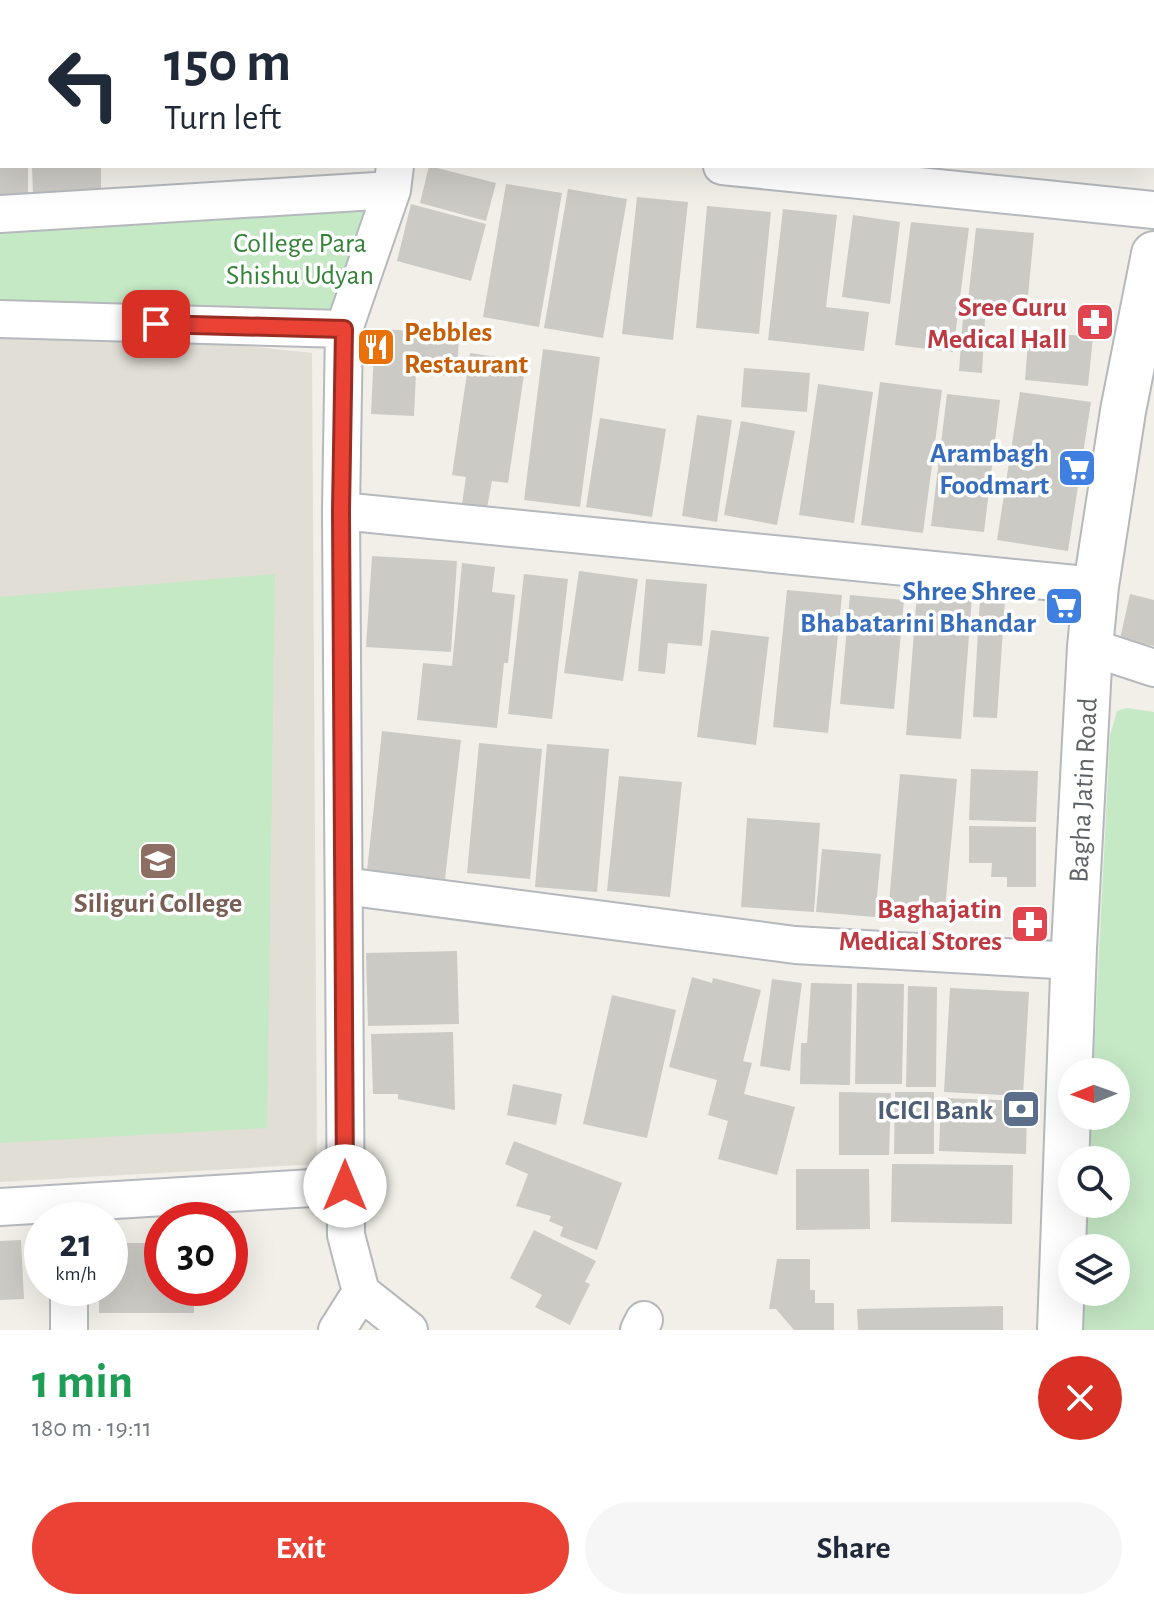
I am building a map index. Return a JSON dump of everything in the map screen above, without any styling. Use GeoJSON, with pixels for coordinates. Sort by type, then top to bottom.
{"type":"FeatureCollection","features":[{"type":"Feature","properties":{"kind":"street"},"geometry":{"type":"LineString","coordinates":[[742,168],[1154,210]]}},
{"type":"Feature","properties":{"kind":"street"},"geometry":{"type":"LineString","coordinates":[[0,214],[394,178],[344,329],[341,511],[345,1186],[346,1235],[361,1292],[409,1330]]}},
{"type":"Feature","properties":{"kind":"street","name":"Bagha Jatin Road"},"geometry":{"type":"LineString","coordinates":[[1060,1330],[1090,647],[1096,586],[1123,411],[1154,254]]}},
{"type":"Feature","properties":{"kind":"street"},"geometry":{"type":"LineString","coordinates":[[0,319],[344,329]]}},
{"type":"Feature","properties":{"kind":"street"},"geometry":{"type":"LineString","coordinates":[[341,511],[1096,586]]}},
{"type":"Feature","properties":{"kind":"street"},"geometry":{"type":"LineString","coordinates":[[1090,647],[1154,668]]}},
{"type":"Feature","properties":{"kind":"street"},"geometry":{"type":"LineString","coordinates":[[344,886],[795,945],[1074,961]]}},
{"type":"Feature","properties":{"kind":"street"},"geometry":{"type":"LineString","coordinates":[[128,1206],[345,1186]]}},
{"type":"Feature","properties":{"kind":"street"},"geometry":{"type":"LineString","coordinates":[[0,1207],[24,1208]]}},
{"type":"Feature","properties":{"kind":"street"},"geometry":{"type":"LineString","coordinates":[[337,1330],[361,1292]]}},
{"type":"Feature","properties":{"kind":"street"},"geometry":{"type":"LineString","coordinates":[[69,1306],[69,1330]]}},
{"type":"Feature","properties":{"kind":"shaded area","name":"Siliguri College"},"geometry":{"type":"Polygon","coordinates":[[[0,328],[115,332],[312,353],[317,1164],[0,1182],[0,328]]]}},
{"type":"Feature","properties":{"kind":"green space","name":"College Para Shishu Udyan"},"geometry":{"type":"Polygon","coordinates":[[[380,198],[339,312],[0,304],[0,228],[380,198]]]}},
{"type":"Feature","properties":{"kind":"green space"},"geometry":{"type":"Polygon","coordinates":[[[275,574],[267,1128],[0,1143],[0,597],[275,574]]]}},
{"type":"Feature","properties":{"kind":"green space"},"geometry":{"type":"Polygon","coordinates":[[[1127,708],[1154,712],[1154,1330],[1082,1330],[1083,1306],[1130,1306],[1130,1234],[1086,1234],[1086,1218],[1130,1218],[1130,1146],[1090,1146],[1090,1130],[1130,1130],[1130,1058],[1094,1058],[1110,736],[1117,711],[1127,708]]]}},
{"type":"Feature","properties":{"kind":"building"},"geometry":{"type":"Polygon","coordinates":[[[0,168],[28,168],[28,195],[0,196],[0,168]]]}},
{"type":"Feature","properties":{"kind":"building"},"geometry":{"type":"Polygon","coordinates":[[[32,168],[101,168],[101,193],[33,194],[32,168]]]}},
{"type":"Feature","properties":{"kind":"building"},"geometry":{"type":"Polygon","coordinates":[[[429,168],[496,183],[486,221],[420,203],[429,168]]]}},
{"type":"Feature","properties":{"kind":"building"},"geometry":{"type":"Polygon","coordinates":[[[506,184],[562,193],[539,327],[483,317],[506,184]]]}},
{"type":"Feature","properties":{"kind":"building"},"geometry":{"type":"Polygon","coordinates":[[[568,189],[627,199],[603,338],[544,328],[568,189]]]}},
{"type":"Feature","properties":{"kind":"building"},"geometry":{"type":"Polygon","coordinates":[[[637,197],[688,202],[673,340],[622,334],[637,197]]]}},
{"type":"Feature","properties":{"kind":"building"},"geometry":{"type":"Polygon","coordinates":[[[411,204],[486,224],[471,281],[397,261],[411,204]]]}},
{"type":"Feature","properties":{"kind":"building"},"geometry":{"type":"Polygon","coordinates":[[[707,206],[771,212],[759,334],[696,328],[707,206]]]}},
{"type":"Feature","properties":{"kind":"building"},"geometry":{"type":"Polygon","coordinates":[[[783,209],[837,215],[826,307],[869,312],[864,351],[768,340],[783,209]]]}},
{"type":"Feature","properties":{"kind":"building"},"geometry":{"type":"Polygon","coordinates":[[[853,215],[900,222],[890,304],[842,297],[853,215]]]}},
{"type":"Feature","properties":{"kind":"building"},"geometry":{"type":"Polygon","coordinates":[[[911,222],[969,228],[953,352],[895,345],[911,222]]]}},
{"type":"Feature","properties":{"kind":"building"},"geometry":{"type":"Polygon","coordinates":[[[976,228],[1034,233],[1027,306],[968,300],[976,228]]]}},
{"type":"Feature","properties":{"kind":"building"},"geometry":{"type":"Polygon","coordinates":[[[963,317],[985,319],[982,373],[959,371],[963,317]]]}},
{"type":"Feature","properties":{"kind":"building"},"geometry":{"type":"Polygon","coordinates":[[[375,329],[459,333],[457,376],[416,374],[414,416],[371,414],[375,329]]]}},
{"type":"Feature","properties":{"kind":"building"},"geometry":{"type":"Polygon","coordinates":[[[1029,331],[1093,337],[1088,386],[1025,380],[1029,331]]]}},
{"type":"Feature","properties":{"kind":"building"},"geometry":{"type":"Polygon","coordinates":[[[543,349],[600,357],[580,507],[524,500],[543,349]]]}},
{"type":"Feature","properties":{"kind":"building"},"geometry":{"type":"Polygon","coordinates":[[[470,353],[526,361],[508,483],[492,481],[487,508],[462,504],[466,477],[452,475],[470,353]]]}},
{"type":"Feature","properties":{"kind":"building"},"geometry":{"type":"Polygon","coordinates":[[[744,368],[810,373],[807,412],[741,407],[744,368]]]}},
{"type":"Feature","properties":{"kind":"building"},"geometry":{"type":"Polygon","coordinates":[[[880,382],[942,390],[923,533],[861,525],[880,382]]]}},
{"type":"Feature","properties":{"kind":"building"},"geometry":{"type":"Polygon","coordinates":[[[818,384],[873,392],[854,523],[799,515],[818,384]]]}},
{"type":"Feature","properties":{"kind":"building"},"geometry":{"type":"Polygon","coordinates":[[[1020,392],[1091,402],[1068,551],[997,540],[1020,392]]]}},
{"type":"Feature","properties":{"kind":"building"},"geometry":{"type":"Polygon","coordinates":[[[947,394],[1000,400],[984,532],[931,526],[947,394]]]}},
{"type":"Feature","properties":{"kind":"building"},"geometry":{"type":"Polygon","coordinates":[[[697,415],[732,420],[717,522],[682,516],[697,415]]]}},
{"type":"Feature","properties":{"kind":"building"},"geometry":{"type":"Polygon","coordinates":[[[600,418],[666,429],[652,517],[586,507],[600,418]]]}},
{"type":"Feature","properties":{"kind":"building"},"geometry":{"type":"Polygon","coordinates":[[[741,421],[795,431],[777,525],[724,515],[741,421]]]}},
{"type":"Feature","properties":{"kind":"building"},"geometry":{"type":"Polygon","coordinates":[[[372,556],[457,561],[451,652],[366,647],[372,556]]]}},
{"type":"Feature","properties":{"kind":"building"},"geometry":{"type":"Polygon","coordinates":[[[462,563],[495,567],[492,592],[515,595],[497,728],[417,720],[423,663],[452,666],[462,563]]]}},
{"type":"Feature","properties":{"kind":"building"},"geometry":{"type":"Polygon","coordinates":[[[579,571],[638,579],[623,681],[564,673],[579,571]]]}},
{"type":"Feature","properties":{"kind":"building"},"geometry":{"type":"Polygon","coordinates":[[[524,574],[568,579],[552,719],[508,714],[524,574]]]}},
{"type":"Feature","properties":{"kind":"building"},"geometry":{"type":"Polygon","coordinates":[[[646,579],[707,584],[702,646],[668,643],[665,674],[638,671],[646,579]]]}},
{"type":"Feature","properties":{"kind":"building"},"geometry":{"type":"Polygon","coordinates":[[[787,590],[842,595],[828,733],[773,727],[787,590]]]}},
{"type":"Feature","properties":{"kind":"building"},"geometry":{"type":"Polygon","coordinates":[[[917,593],[972,597],[961,739],[906,735],[917,593]]]}},
{"type":"Feature","properties":{"kind":"building"},"geometry":{"type":"Polygon","coordinates":[[[1130,594],[1154,600],[1154,646],[1120,639],[1130,594]]]}},
{"type":"Feature","properties":{"kind":"building"},"geometry":{"type":"Polygon","coordinates":[[[850,595],[904,600],[894,709],[840,704],[850,595]]]}},
{"type":"Feature","properties":{"kind":"building"},"geometry":{"type":"Polygon","coordinates":[[[980,598],[1005,600],[997,718],[973,717],[980,598]]]}},
{"type":"Feature","properties":{"kind":"building"},"geometry":{"type":"Polygon","coordinates":[[[711,630],[769,637],[756,745],[697,737],[711,630]]]}},
{"type":"Feature","properties":{"kind":"building"},"geometry":{"type":"Polygon","coordinates":[[[382,731],[461,740],[445,879],[367,871],[382,731]]]}},
{"type":"Feature","properties":{"kind":"building"},"geometry":{"type":"Polygon","coordinates":[[[479,743],[542,749],[530,879],[467,873],[479,743]]]}},
{"type":"Feature","properties":{"kind":"building"},"geometry":{"type":"Polygon","coordinates":[[[547,744],[609,749],[597,892],[535,887],[547,744]]]}},
{"type":"Feature","properties":{"kind":"building"},"geometry":{"type":"Polygon","coordinates":[[[971,769],[1038,771],[1036,822],[969,820],[971,769]]]}},
{"type":"Feature","properties":{"kind":"building"},"geometry":{"type":"Polygon","coordinates":[[[900,774],[957,779],[944,920],[888,915],[900,774]]]}},
{"type":"Feature","properties":{"kind":"building"},"geometry":{"type":"Polygon","coordinates":[[[619,776],[682,782],[670,897],[607,891],[619,776]]]}},
{"type":"Feature","properties":{"kind":"building"},"geometry":{"type":"Polygon","coordinates":[[[747,818],[820,823],[814,912],[741,907],[747,818]]]}},
{"type":"Feature","properties":{"kind":"building"},"geometry":{"type":"Polygon","coordinates":[[[969,826],[1036,827],[1036,887],[1007,887],[1007,877],[991,877],[992,863],[969,863],[969,826]]]}},
{"type":"Feature","properties":{"kind":"building"},"geometry":{"type":"Polygon","coordinates":[[[822,849],[881,854],[875,917],[816,912],[822,849]]]}},
{"type":"Feature","properties":{"kind":"building"},"geometry":{"type":"Polygon","coordinates":[[[457,951],[459,1024],[368,1026],[366,953],[457,951]]]}},
{"type":"Feature","properties":{"kind":"building"},"geometry":{"type":"Polygon","coordinates":[[[692,977],[712,983],[713,978],[761,990],[743,1061],[752,1063],[744,1094],[795,1107],[777,1175],[718,1159],[728,1121],[708,1115],[717,1080],[669,1067],[692,977]]]}},
{"type":"Feature","properties":{"kind":"building"},"geometry":{"type":"Polygon","coordinates":[[[772,979],[802,983],[790,1071],[760,1066],[772,979]]]}},
{"type":"Feature","properties":{"kind":"building"},"geometry":{"type":"Polygon","coordinates":[[[811,983],[852,984],[850,1085],[800,1084],[801,1043],[807,1043],[811,983]]]}},
{"type":"Feature","properties":{"kind":"building"},"geometry":{"type":"Polygon","coordinates":[[[857,983],[904,984],[902,1084],[855,1084],[857,983]]]}},
{"type":"Feature","properties":{"kind":"building"},"geometry":{"type":"Polygon","coordinates":[[[908,986],[937,987],[936,1087],[906,1087],[908,986]]]}},
{"type":"Feature","properties":{"kind":"building"},"geometry":{"type":"Polygon","coordinates":[[[950,988],[1029,992],[1023,1096],[944,1092],[950,988]]]}},
{"type":"Feature","properties":{"kind":"building"},"geometry":{"type":"Polygon","coordinates":[[[612,995],[676,1010],[647,1138],[583,1124],[612,995]]]}},
{"type":"Feature","properties":{"kind":"building"},"geometry":{"type":"Polygon","coordinates":[[[453,1032],[455,1110],[398,1099],[398,1094],[373,1094],[371,1034],[453,1032]]]}},
{"type":"Feature","properties":{"kind":"building"},"geometry":{"type":"Polygon","coordinates":[[[513,1084],[562,1094],[556,1125],[507,1115],[513,1084]]]}},
{"type":"Feature","properties":{"kind":"building"},"geometry":{"type":"Polygon","coordinates":[[[839,1092],[891,1093],[889,1155],[839,1155],[839,1092]]]}},
{"type":"Feature","properties":{"kind":"building"},"geometry":{"type":"Polygon","coordinates":[[[895,1092],[934,1092],[934,1154],[894,1154],[895,1092]]]}},
{"type":"Feature","properties":{"kind":"building"},"geometry":{"type":"Polygon","coordinates":[[[941,1098],[1027,1101],[1026,1154],[939,1151],[941,1098]]]}},
{"type":"Feature","properties":{"kind":"building"},"geometry":{"type":"Polygon","coordinates":[[[514,1141],[622,1183],[597,1250],[560,1236],[563,1227],[549,1221],[551,1216],[516,1206],[528,1174],[505,1164],[514,1141]]]}},
{"type":"Feature","properties":{"kind":"building"},"geometry":{"type":"Polygon","coordinates":[[[892,1164],[1013,1165],[1012,1224],[891,1222],[892,1164]]]}},
{"type":"Feature","properties":{"kind":"building"},"geometry":{"type":"Polygon","coordinates":[[[796,1169],[869,1169],[870,1229],[796,1230],[796,1169]]]}},
{"type":"Feature","properties":{"kind":"building"},"geometry":{"type":"Polygon","coordinates":[[[534,1230],[596,1261],[585,1282],[590,1284],[570,1325],[535,1307],[542,1295],[510,1278],[534,1230]]]}},
{"type":"Feature","properties":{"kind":"building"},"geometry":{"type":"Polygon","coordinates":[[[21,1240],[24,1299],[0,1300],[0,1241],[21,1240]]]}},
{"type":"Feature","properties":{"kind":"building"},"geometry":{"type":"Polygon","coordinates":[[[128,1243],[144,1243],[144,1306],[194,1306],[194,1313],[99,1313],[99,1306],[128,1306],[128,1243]]]}},
{"type":"Feature","properties":{"kind":"building"},"geometry":{"type":"Polygon","coordinates":[[[777,1259],[810,1259],[810,1290],[815,1290],[815,1303],[834,1303],[834,1330],[794,1330],[776,1309],[769,1309],[777,1259]]]}},
{"type":"Feature","properties":{"kind":"building"},"geometry":{"type":"Polygon","coordinates":[[[1003,1306],[1003,1330],[858,1330],[857,1309],[1003,1306]]]}},
{"type":"Feature","properties":{"kind":"place","name":"Sree Guru Medical Hall"},"geometry":{"type":"Point","coordinates":[1095,322]}},
{"type":"Feature","properties":{"kind":"place","name":"Pebbles Restaurant"},"geometry":{"type":"Point","coordinates":[376,347]}},
{"type":"Feature","properties":{"kind":"place","name":"Arambagh Foodmart"},"geometry":{"type":"Point","coordinates":[1077,468]}},
{"type":"Feature","properties":{"kind":"place","name":"Shree Shree Bhabatarini Bhandar"},"geometry":{"type":"Point","coordinates":[1064,606]}},
{"type":"Feature","properties":{"kind":"place","name":"Siliguri College"},"geometry":{"type":"Point","coordinates":[158,861]}},
{"type":"Feature","properties":{"kind":"place","name":"Baghajatin Medical Stores"},"geometry":{"type":"Point","coordinates":[1030,924]}},
{"type":"Feature","properties":{"kind":"place","name":"ICICI Bank"},"geometry":{"type":"Point","coordinates":[1021,1109]}},
{"type":"Feature","properties":{"kind":"route"},"geometry":{"type":"LineString","coordinates":[[156,324],[344,329],[341,511],[345,1186]]}}]}
